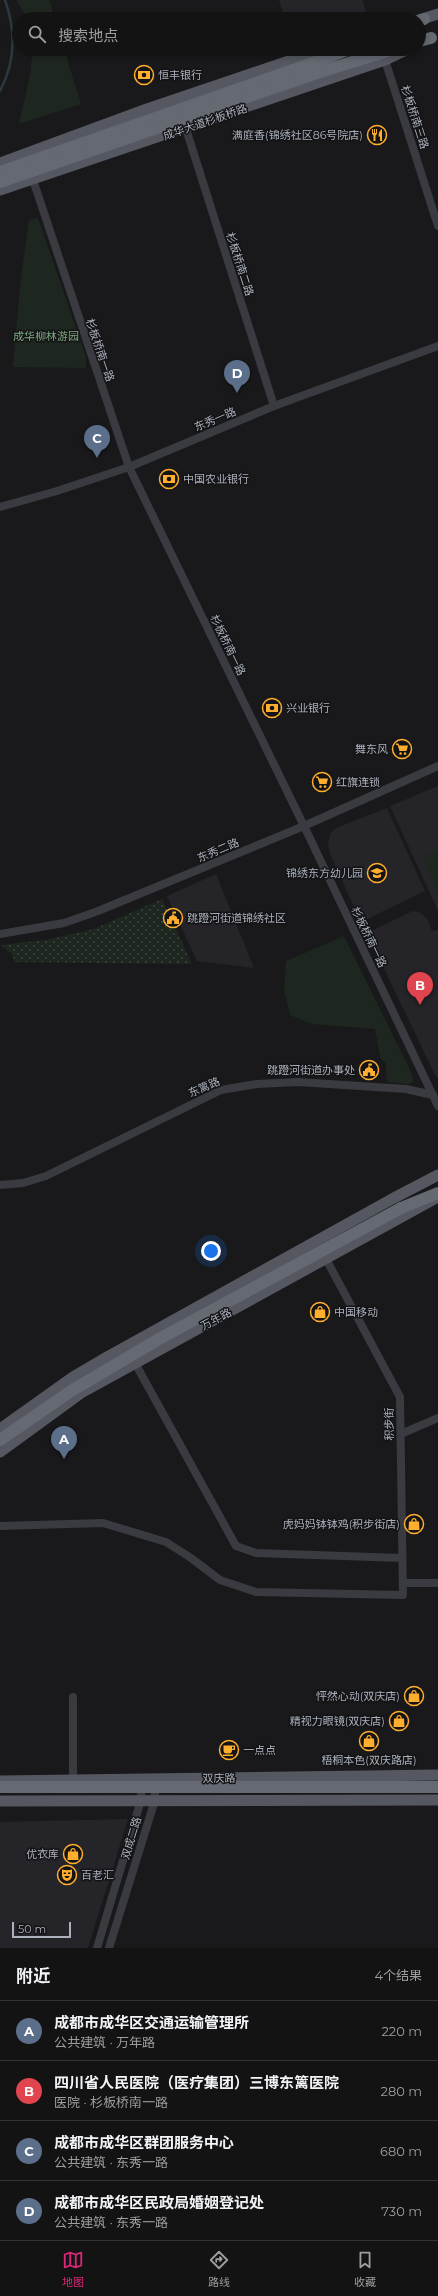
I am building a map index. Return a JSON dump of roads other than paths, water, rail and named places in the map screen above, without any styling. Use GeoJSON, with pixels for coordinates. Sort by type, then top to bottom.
{"type":"FeatureCollection","features":[{"type":"Feature","properties":{"kind":"highway"},"geometry":{"type":"LineString","coordinates":[[0,182],[318,67],[338,56]]}},
{"type":"Feature","properties":{"kind":"highway"},"geometry":{"type":"LineString","coordinates":[[0,172],[318,67],[364,56]]}},
{"type":"Feature","properties":{"kind":"highway"},"geometry":{"type":"LineString","coordinates":[[0,1440],[71,1390],[159,1339],[401,1208],[438,1193]]}},
{"type":"Feature","properties":{"kind":"highway"},"geometry":{"type":"LineString","coordinates":[[0,1787],[438,1787]]}},
{"type":"Feature","properties":{"kind":"main road"},"geometry":{"type":"LineString","coordinates":[[426,18],[438,14]]}},
{"type":"Feature","properties":{"kind":"main road"},"geometry":{"type":"LineString","coordinates":[[0,164],[147,110],[304,56]]}},
{"type":"Feature","properties":{"kind":"main road","name":"成华大道杉板桥路"},"geometry":{"type":"LineString","coordinates":[[0,190],[186,129],[394,56]]}},
{"type":"Feature","properties":{"kind":"main road","name":"万年路"},"geometry":{"type":"LineString","coordinates":[[0,1429],[73,1377],[170,1321],[438,1175]]}},
{"type":"Feature","properties":{"kind":"main road","name":"万年路"},"geometry":{"type":"LineString","coordinates":[[0,1452],[81,1393],[438,1198]]}},
{"type":"Feature","properties":{"kind":"main road"},"geometry":{"type":"LineString","coordinates":[[170,1321],[164,1326],[164,1335],[172,1340],[180,1338]]}},
{"type":"Feature","properties":{"kind":"main road","name":"双庆路"},"geometry":{"type":"LineString","coordinates":[[0,1781],[438,1775]]}},
{"type":"Feature","properties":{"kind":"main road","name":"双庆路"},"geometry":{"type":"LineString","coordinates":[[0,1801],[438,1800]]}},
{"type":"Feature","properties":{"kind":"street","name":"杉板桥南三路"},"geometry":{"type":"LineString","coordinates":[[386,60],[438,226]]}},
{"type":"Feature","properties":{"kind":"street","name":"杉板桥南二路"},"geometry":{"type":"LineString","coordinates":[[186,129],[274,406]]}},
{"type":"Feature","properties":{"kind":"street","name":"杉板桥南一路"},"geometry":{"type":"LineString","coordinates":[[33,180],[129,467],[304,826],[438,1106]]}},
{"type":"Feature","properties":{"kind":"street","name":"东秀一路"},"geometry":{"type":"LineString","coordinates":[[0,507],[57,491],[129,467],[274,406],[438,346]]}},
{"type":"Feature","properties":{"kind":"street","name":"东秀二路"},"geometry":{"type":"LineString","coordinates":[[0,934],[64,923],[98,912],[304,826],[438,766]]}},
{"type":"Feature","properties":{"kind":"street","name":"东篱路"},"geometry":{"type":"LineString","coordinates":[[0,1185],[23,1183],[46,1176],[221,1090],[257,1084],[298,1082],[406,1089],[432,1095]]}},
{"type":"Feature","properties":{"kind":"street","name":"积步街"},"geometry":{"type":"LineString","coordinates":[[326,1259],[400,1397],[403,1583]]}},
{"type":"Feature","properties":{"kind":"street"},"geometry":{"type":"LineString","coordinates":[[135,1363],[236,1546],[256,1553],[402,1558]]}},
{"type":"Feature","properties":{"kind":"street"},"geometry":{"type":"LineString","coordinates":[[401,1434],[438,1418]]}},
{"type":"Feature","properties":{"kind":"street"},"geometry":{"type":"LineString","coordinates":[[0,1526],[102,1523],[166,1542],[191,1558],[220,1580],[256,1592],[403,1595],[403,1583],[438,1583]]}},
{"type":"Feature","properties":{"kind":"street"},"geometry":{"type":"LineString","coordinates":[[73,1697],[73,1780]]}},
{"type":"Feature","properties":{"kind":"street","name":"双成二路"},"geometry":{"type":"LineString","coordinates":[[109,1948],[155,1800],[155,1779]]}},
{"type":"Feature","properties":{"kind":"street","name":"双成二路"},"geometry":{"type":"LineString","coordinates":[[97,1948],[141,1800],[142,1780]]}},
{"type":"Feature","properties":{"kind":"waterway"},"geometry":{"type":"LineString","coordinates":[[5,0],[9,12],[12,35]]}},
{"type":"Feature","properties":{"kind":"waterway"},"geometry":{"type":"LineString","coordinates":[[0,91],[12,56]]}},
{"type":"Feature","properties":{"kind":"place","name":"恒丰银行"},"geometry":{"type":"Point","coordinates":[144,75]}},
{"type":"Feature","properties":{"kind":"place","name":"满庭香(锦绣社区86号院店)"},"geometry":{"type":"Point","coordinates":[377,135]}},
{"type":"Feature","properties":{"kind":"place","name":"成都市成华区民政局婚姻登记处"},"geometry":{"type":"Point","coordinates":[237,393]}},
{"type":"Feature","properties":{"kind":"place","name":"成都市成华区群团服务中心"},"geometry":{"type":"Point","coordinates":[97,458]}},
{"type":"Feature","properties":{"kind":"place","name":"中国农业银行"},"geometry":{"type":"Point","coordinates":[169,479]}},
{"type":"Feature","properties":{"kind":"place","name":"兴业银行"},"geometry":{"type":"Point","coordinates":[272,708]}},
{"type":"Feature","properties":{"kind":"place","name":"舞东风"},"geometry":{"type":"Point","coordinates":[402,749]}},
{"type":"Feature","properties":{"kind":"place","name":"红旗连锁"},"geometry":{"type":"Point","coordinates":[322,782]}},
{"type":"Feature","properties":{"kind":"place","name":"锦绣东方幼儿园"},"geometry":{"type":"Point","coordinates":[377,873]}},
{"type":"Feature","properties":{"kind":"place","name":"跳蹬河街道锦绣社区"},"geometry":{"type":"Point","coordinates":[173,918]}},
{"type":"Feature","properties":{"kind":"place","name":"四川省人民医院（医疗集团）三博东篱医院"},"geometry":{"type":"Point","coordinates":[420,1005]}},
{"type":"Feature","properties":{"kind":"place","name":"跳蹬河街道办事处"},"geometry":{"type":"Point","coordinates":[369,1070]}},
{"type":"Feature","properties":{"kind":"place","name":"中国移动"},"geometry":{"type":"Point","coordinates":[320,1312]}},
{"type":"Feature","properties":{"kind":"place","name":"成都市成华区交通运输管理所"},"geometry":{"type":"Point","coordinates":[64,1459]}},
{"type":"Feature","properties":{"kind":"place","name":"虎妈妈钵钵鸡(积步街店)"},"geometry":{"type":"Point","coordinates":[414,1524]}},
{"type":"Feature","properties":{"kind":"place","name":"怦然心动(双庆店)"},"geometry":{"type":"Point","coordinates":[414,1696]}},
{"type":"Feature","properties":{"kind":"place","name":"精视力眼镜(双庆店)"},"geometry":{"type":"Point","coordinates":[399,1721]}},
{"type":"Feature","properties":{"kind":"place","name":"梧桐本色(双庆路店)"},"geometry":{"type":"Point","coordinates":[369,1741]}},
{"type":"Feature","properties":{"kind":"place","name":"一点点"},"geometry":{"type":"Point","coordinates":[229,1750]}},
{"type":"Feature","properties":{"kind":"place","name":"优衣库"},"geometry":{"type":"Point","coordinates":[73,1854]}},
{"type":"Feature","properties":{"kind":"place","name":"百老汇"},"geometry":{"type":"Point","coordinates":[67,1875]}},
{"type":"Feature","properties":{"kind":"park label","name":"成华柳林游园"},"geometry":{"type":"Point","coordinates":[46,336]}}]}
